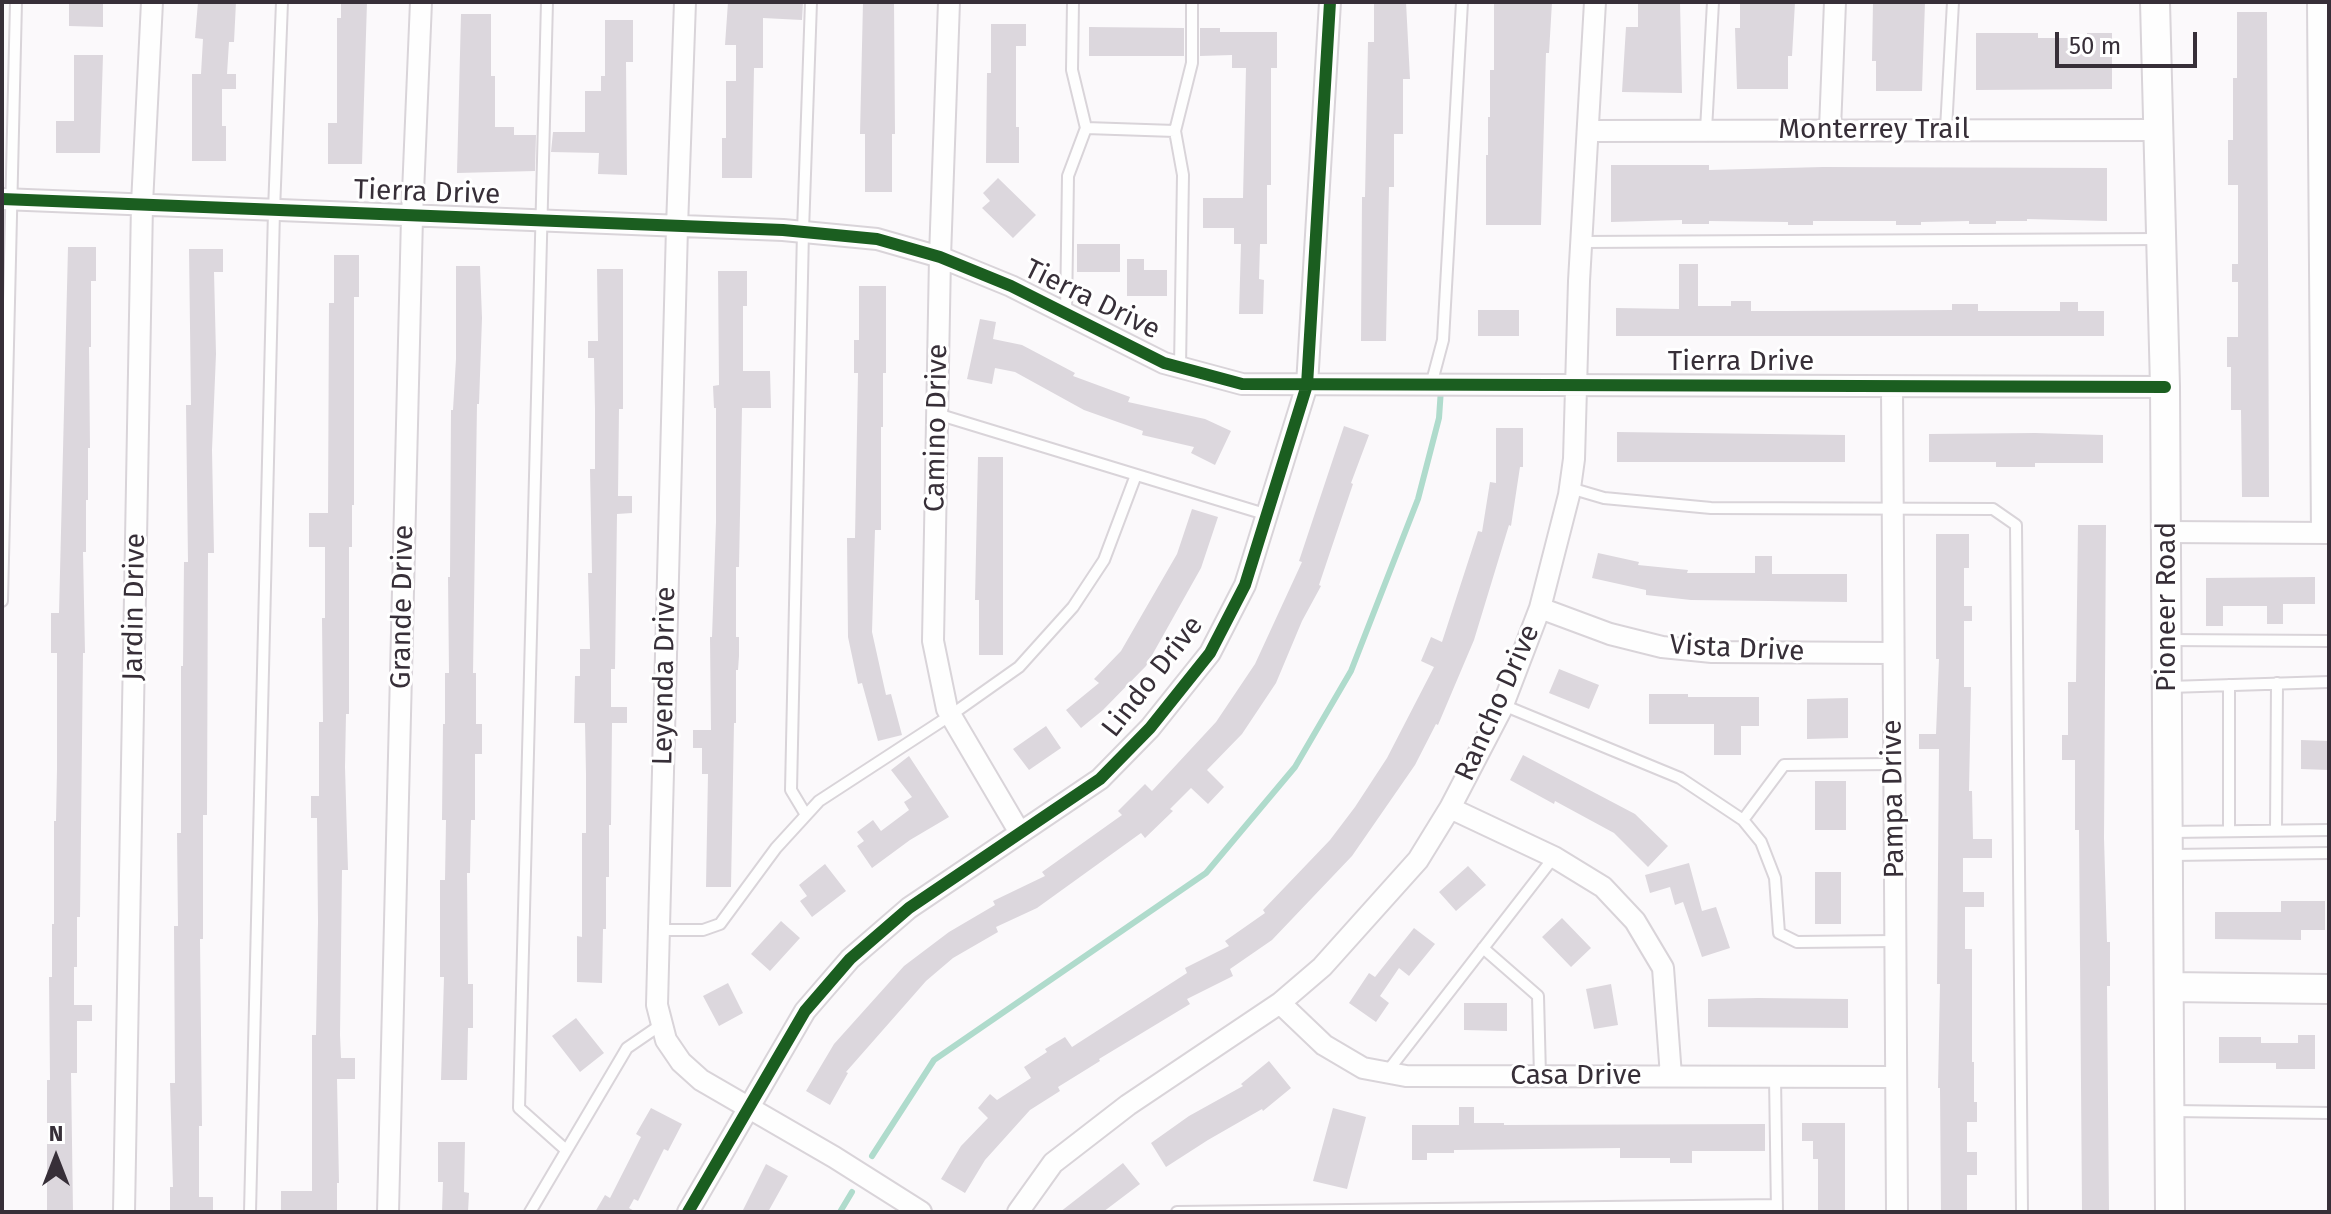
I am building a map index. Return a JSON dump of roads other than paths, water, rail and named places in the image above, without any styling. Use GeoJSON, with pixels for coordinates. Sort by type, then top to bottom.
{"type":"FeatureCollection","features":[{"type":"Feature","properties":{"kind":"main road","name":"Pioneer Road"},"geometry":{"type":"LineString","coordinates":[[2155,2],[2165,387],[2170,1212]]}},
{"type":"Feature","properties":{"kind":"main road"},"geometry":{"type":"LineString","coordinates":[[2170,987],[2329,989]]}},
{"type":"Feature","properties":{"kind":"street","name":"Jardin Drive"},"geometry":{"type":"LineString","coordinates":[[124,1212],[142,204],[152,2]]}},
{"type":"Feature","properties":{"kind":"street","name":"Grande Drive"},"geometry":{"type":"LineString","coordinates":[[388,1212],[412,217],[421,2]]}},
{"type":"Feature","properties":{"kind":"street","name":"Leyenda Drive"},"geometry":{"type":"LineString","coordinates":[[685,2],[657,1005],[666,1040],[681,1062],[701,1080],[834,1157],[921,1212]]}},
{"type":"Feature","properties":{"kind":"street","name":"Camino Drive"},"geometry":{"type":"LineString","coordinates":[[949,2],[940,257],[933,641],[947,709],[1020,833]]}},
{"type":"Feature","properties":{"kind":"street","name":"Lindo Drive"},"geometry":{"type":"LineString","coordinates":[[688,1212],[805,1011],[850,959],[909,908],[1100,779],[1150,728],[1210,653],[1245,585],[1307,385],[1330,2]]}},
{"type":"Feature","properties":{"kind":"street","name":"Rancho Drive"},"geometry":{"type":"LineString","coordinates":[[1018,1212],[1053,1163],[1128,1105],[1280,1003],[1322,967],[1418,860],[1450,808],[1503,705],[1540,608],[1570,488],[1574,459],[1595,2]]}},
{"type":"Feature","properties":{"kind":"street"},"geometry":{"type":"LineString","coordinates":[[1830,129],[1835,2]]}},
{"type":"Feature","properties":{"kind":"street"},"geometry":{"type":"LineString","coordinates":[[2166,532],[2326,533],[2318,2]]}},
{"type":"Feature","properties":{"kind":"street","name":"Monterrey Trail"},"geometry":{"type":"LineString","coordinates":[[1588,131],[2160,130]]}},
{"type":"Feature","properties":{"kind":"street","name":"Tierra Drive"},"geometry":{"type":"LineString","coordinates":[[6,199],[803,231],[877,239],[940,257],[1011,286],[1164,363],[1242,384],[2165,387]]}},
{"type":"Feature","properties":{"kind":"street","name":"Pampa Drive"},"geometry":{"type":"LineString","coordinates":[[1892,387],[1897,1212]]}},
{"type":"Feature","properties":{"kind":"street","name":"Vista Drive"},"geometry":{"type":"LineString","coordinates":[[1540,608],[1610,634],[1662,647],[1712,652],[1892,653]]}},
{"type":"Feature","properties":{"kind":"street"},"geometry":{"type":"LineString","coordinates":[[1450,808],[1554,857],[1603,887],[1635,921],[1663,968],[1668,1003],[1671,1076]]}},
{"type":"Feature","properties":{"kind":"street","name":"Casa Drive"},"geometry":{"type":"LineString","coordinates":[[1280,1003],[1324,1045],[1363,1068],[1406,1076],[1896,1077]]}},
{"type":"Feature","properties":{"kind":"lane"},"geometry":{"type":"LineString","coordinates":[[2,601],[6,199],[16,2]]}},
{"type":"Feature","properties":{"kind":"lane"},"geometry":{"type":"LineString","coordinates":[[250,1212],[274,211],[282,2]]}},
{"type":"Feature","properties":{"kind":"lane"},"geometry":{"type":"LineString","coordinates":[[547,2],[519,1108],[566,1150]]}},
{"type":"Feature","properties":{"kind":"lane"},"geometry":{"type":"LineString","coordinates":[[806,815],[791,790],[811,2]]}},
{"type":"Feature","properties":{"kind":"lane"},"geometry":{"type":"LineString","coordinates":[[1066,314],[1068,176],[1086,128],[1072,70],[1073,2]]}},
{"type":"Feature","properties":{"kind":"lane"},"geometry":{"type":"LineString","coordinates":[[1180,367],[1183,175],[1175,131],[1192,63],[1192,2]]}},
{"type":"Feature","properties":{"kind":"lane"},"geometry":{"type":"LineString","coordinates":[[1431,385],[1443,340],[1462,2]]}},
{"type":"Feature","properties":{"kind":"lane"},"geometry":{"type":"LineString","coordinates":[[1706,130],[1713,2]]}},
{"type":"Feature","properties":{"kind":"lane"},"geometry":{"type":"LineString","coordinates":[[1946,129],[1953,2]]}},
{"type":"Feature","properties":{"kind":"lane"},"geometry":{"type":"LineString","coordinates":[[1086,128],[1175,131]]}},
{"type":"Feature","properties":{"kind":"lane"},"geometry":{"type":"LineString","coordinates":[[1582,242],[2162,239]]}},
{"type":"Feature","properties":{"kind":"lane"},"geometry":{"type":"LineString","coordinates":[[937,414],[1268,515]]}},
{"type":"Feature","properties":{"kind":"lane"},"geometry":{"type":"LineString","coordinates":[[659,930],[703,930],[720,924],[776,848],[819,801],[1019,667],[1073,607],[1104,560],[1136,475]]}},
{"type":"Feature","properties":{"kind":"lane"},"geometry":{"type":"LineString","coordinates":[[1570,488],[1604,498],[1711,508],[1993,509],[2016,525],[2022,1212]]}},
{"type":"Feature","properties":{"kind":"lane"},"geometry":{"type":"LineString","coordinates":[[2167,640],[2329,641]]}},
{"type":"Feature","properties":{"kind":"lane"},"geometry":{"type":"LineString","coordinates":[[2167,687],[2329,682]]}},
{"type":"Feature","properties":{"kind":"lane"},"geometry":{"type":"LineString","coordinates":[[2276,830],[2277,683]]}},
{"type":"Feature","properties":{"kind":"lane"},"geometry":{"type":"LineString","coordinates":[[2229,685],[2229,831]]}},
{"type":"Feature","properties":{"kind":"lane"},"geometry":{"type":"LineString","coordinates":[[1503,705],[1680,778],[1743,820],[1761,842],[1775,878],[1779,933],[1797,942],[1895,941]]}},
{"type":"Feature","properties":{"kind":"lane"},"geometry":{"type":"LineString","coordinates":[[1743,820],[1784,765],[1893,764]]}},
{"type":"Feature","properties":{"kind":"lane"},"geometry":{"type":"LineString","coordinates":[[2169,843],[2229,831],[2329,830]]}},
{"type":"Feature","properties":{"kind":"lane"},"geometry":{"type":"LineString","coordinates":[[2169,843],[2329,853]]}},
{"type":"Feature","properties":{"kind":"lane"},"geometry":{"type":"LineString","coordinates":[[1386,1073],[1554,857]]}},
{"type":"Feature","properties":{"kind":"lane"},"geometry":{"type":"LineString","coordinates":[[1483,948],[1538,996],[1540,1076]]}},
{"type":"Feature","properties":{"kind":"lane"},"geometry":{"type":"LineString","coordinates":[[530,1212],[627,1048],[662,1024]]}},
{"type":"Feature","properties":{"kind":"lane"},"geometry":{"type":"LineString","coordinates":[[1177,1212],[1777,1208],[1775,1077]]}},
{"type":"Feature","properties":{"kind":"lane"},"geometry":{"type":"LineString","coordinates":[[2170,1111],[2329,1113]]}},
{"type":"Feature","properties":{"kind":"waterway"},"geometry":{"type":"LineString","coordinates":[[872,1156],[934,1060],[1206,873],[1295,767],[1351,671],[1418,499],[1439,418],[1441,389]]}},
{"type":"Feature","properties":{"kind":"waterway"},"geometry":{"type":"LineString","coordinates":[[840,1212],[852,1192]]}}]}
